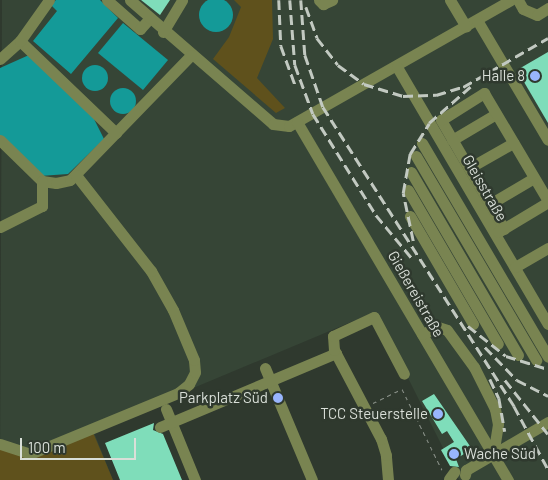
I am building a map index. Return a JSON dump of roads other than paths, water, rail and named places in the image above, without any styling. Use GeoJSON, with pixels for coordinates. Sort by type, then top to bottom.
{"type":"FeatureCollection","features":[{"type":"Feature","properties":{"kind":"street"},"geometry":{"type":"LineString","coordinates":[[0,60],[20,40],[49,0]]}},
{"type":"Feature","properties":{"kind":"street"},"geometry":{"type":"LineString","coordinates":[[107,0],[140,29],[149,19]]}},
{"type":"Feature","properties":{"kind":"street"},"geometry":{"type":"LineString","coordinates":[[130,0],[163,32],[273,124],[289,126],[397,67],[511,0]]}},
{"type":"Feature","properties":{"kind":"street"},"geometry":{"type":"LineString","coordinates":[[163,32],[182,0]]}},
{"type":"Feature","properties":{"kind":"street"},"geometry":{"type":"LineString","coordinates":[[318,0],[323,4],[332,0]]}},
{"type":"Feature","properties":{"kind":"street"},"geometry":{"type":"LineString","coordinates":[[450,0],[466,26]]}},
{"type":"Feature","properties":{"kind":"street"},"geometry":{"type":"LineString","coordinates":[[518,0],[523,9],[537,15],[548,8]]}},
{"type":"Feature","properties":{"kind":"street"},"geometry":{"type":"LineString","coordinates":[[477,20],[548,140]]}},
{"type":"Feature","properties":{"kind":"street"},"geometry":{"type":"LineString","coordinates":[[20,40],[116,133]]}},
{"type":"Feature","properties":{"kind":"street"},"geometry":{"type":"LineString","coordinates":[[0,140],[42,181],[59,183],[76,176],[191,55]]}},
{"type":"Feature","properties":{"kind":"street","name":"Gleisstraße"},"geometry":{"type":"LineString","coordinates":[[397,67],[498,232],[515,267],[548,324]]}},
{"type":"Feature","properties":{"kind":"street"},"geometry":{"type":"LineString","coordinates":[[444,261],[498,232],[548,201],[484,93],[441,120],[490,204],[498,232]]}},
{"type":"Feature","properties":{"kind":"street"},"geometry":{"type":"LineString","coordinates":[[452,140],[496,114]]}},
{"type":"Feature","properties":{"kind":"street","name":"Gießereistraße"},"geometry":{"type":"LineString","coordinates":[[298,122],[508,480]]}},
{"type":"Feature","properties":{"kind":"street"},"geometry":{"type":"LineString","coordinates":[[422,143],[536,360]]}},
{"type":"Feature","properties":{"kind":"street"},"geometry":{"type":"LineString","coordinates":[[469,168],[514,143]]}},
{"type":"Feature","properties":{"kind":"street"},"geometry":{"type":"LineString","coordinates":[[416,156],[548,358]]}},
{"type":"Feature","properties":{"kind":"street"},"geometry":{"type":"LineString","coordinates":[[411,172],[444,261],[498,344]]}},
{"type":"Feature","properties":{"kind":"street"},"geometry":{"type":"LineString","coordinates":[[0,444],[30,454],[178,393],[189,384],[195,372],[194,360],[173,310],[151,270],[76,176]]}},
{"type":"Feature","properties":{"kind":"street"},"geometry":{"type":"LineString","coordinates":[[490,204],[534,178]]}},
{"type":"Feature","properties":{"kind":"street"},"geometry":{"type":"LineString","coordinates":[[0,227],[42,206],[42,181]]}},
{"type":"Feature","properties":{"kind":"street"},"geometry":{"type":"LineString","coordinates":[[408,190],[473,324]]}},
{"type":"Feature","properties":{"kind":"street"},"geometry":{"type":"LineString","coordinates":[[410,216],[518,355]]}},
{"type":"Feature","properties":{"kind":"street"},"geometry":{"type":"LineString","coordinates":[[515,267],[548,248]]}},
{"type":"Feature","properties":{"kind":"street"},"geometry":{"type":"LineString","coordinates":[[388,480],[386,454],[336,353],[333,336],[374,317],[404,374]]}},
{"type":"Feature","properties":{"kind":"street"},"geometry":{"type":"LineString","coordinates":[[422,334],[438,327],[447,330],[487,388],[498,424],[493,454]]}},
{"type":"Feature","properties":{"kind":"street"},"geometry":{"type":"LineString","coordinates":[[160,426],[336,353]]}},
{"type":"Feature","properties":{"kind":"street"},"geometry":{"type":"LineString","coordinates":[[265,368],[312,480]]}},
{"type":"Feature","properties":{"kind":"street"},"geometry":{"type":"LineString","coordinates":[[166,409],[195,480]]}},
{"type":"Feature","properties":{"kind":"street"},"geometry":{"type":"LineString","coordinates":[[455,475],[548,422]]}},
{"type":"Feature","properties":{"kind":"water"},"geometry":{"type":"Polygon","coordinates":[[[216,-2],[223,-1],[228,3],[232,8],[232,22],[228,27],[223,31],[216,32],[209,31],[204,27],[200,22],[199,15],[200,8],[204,3],[209,-1],[216,-2]]]}},
{"type":"Feature","properties":{"kind":"water"},"geometry":{"type":"Polygon","coordinates":[[[56,0],[100,0],[118,18],[71,74],[33,41],[57,11],[51,5],[56,0]]]}},
{"type":"Feature","properties":{"kind":"water"},"geometry":{"type":"Polygon","coordinates":[[[123,23],[168,60],[143,90],[98,53],[123,23]]]}},
{"type":"Feature","properties":{"kind":"water"},"geometry":{"type":"Polygon","coordinates":[[[29,55],[92,115],[104,139],[68,174],[40,176],[0,135],[0,68],[29,55]]]}},
{"type":"Feature","properties":{"kind":"water"},"geometry":{"type":"Polygon","coordinates":[[[95,65],[104,69],[108,78],[104,87],[95,91],[86,87],[82,78],[86,69],[95,65]]]}},
{"type":"Feature","properties":{"kind":"water"},"geometry":{"type":"Polygon","coordinates":[[[123,88],[132,92],[136,101],[132,110],[123,114],[114,110],[110,101],[114,92],[123,88]]]}},
{"type":"Feature","properties":{"kind":"railway"},"geometry":{"type":"LineString","coordinates":[[279,0],[281,46],[296,87]]}},
{"type":"Feature","properties":{"kind":"railway"},"geometry":{"type":"LineString","coordinates":[[290,0],[295,65],[313,114],[376,215],[411,257]]}},
{"type":"Feature","properties":{"kind":"railway"},"geometry":{"type":"LineString","coordinates":[[301,0],[305,55],[323,107],[514,406],[548,469]]}},
{"type":"Feature","properties":{"kind":"railway"},"geometry":{"type":"LineString","coordinates":[[306,7],[317,38],[338,65],[364,84],[403,96],[436,95],[463,87],[548,38]]}},
{"type":"Feature","properties":{"kind":"railway"},"geometry":{"type":"LineString","coordinates":[[413,241],[403,193],[410,154],[429,123],[470,87]]}},
{"type":"Feature","properties":{"kind":"railway"},"geometry":{"type":"LineString","coordinates":[[468,326],[506,356],[548,369]]}},
{"type":"Feature","properties":{"kind":"railway"},"geometry":{"type":"LineString","coordinates":[[485,347],[517,380],[548,396]]}},
{"type":"Feature","properties":{"kind":"railway"},"geometry":{"type":"LineString","coordinates":[[490,379],[499,398],[505,431]]}},
{"type":"Feature","properties":{"kind":"railway"},"geometry":{"type":"LineString","coordinates":[[505,380],[548,434]]}},
{"type":"Feature","properties":{"kind":"place","name":"Halle 8"},"geometry":{"type":"Point","coordinates":[535,76]}},
{"type":"Feature","properties":{"kind":"place","name":"Parkplatz Süd"},"geometry":{"type":"Point","coordinates":[278,398]}},
{"type":"Feature","properties":{"kind":"place","name":"TCC Steuerstelle"},"geometry":{"type":"Point","coordinates":[438,414]}},
{"type":"Feature","properties":{"kind":"place","name":"Wache Süd"},"geometry":{"type":"Point","coordinates":[454,454]}}]}
